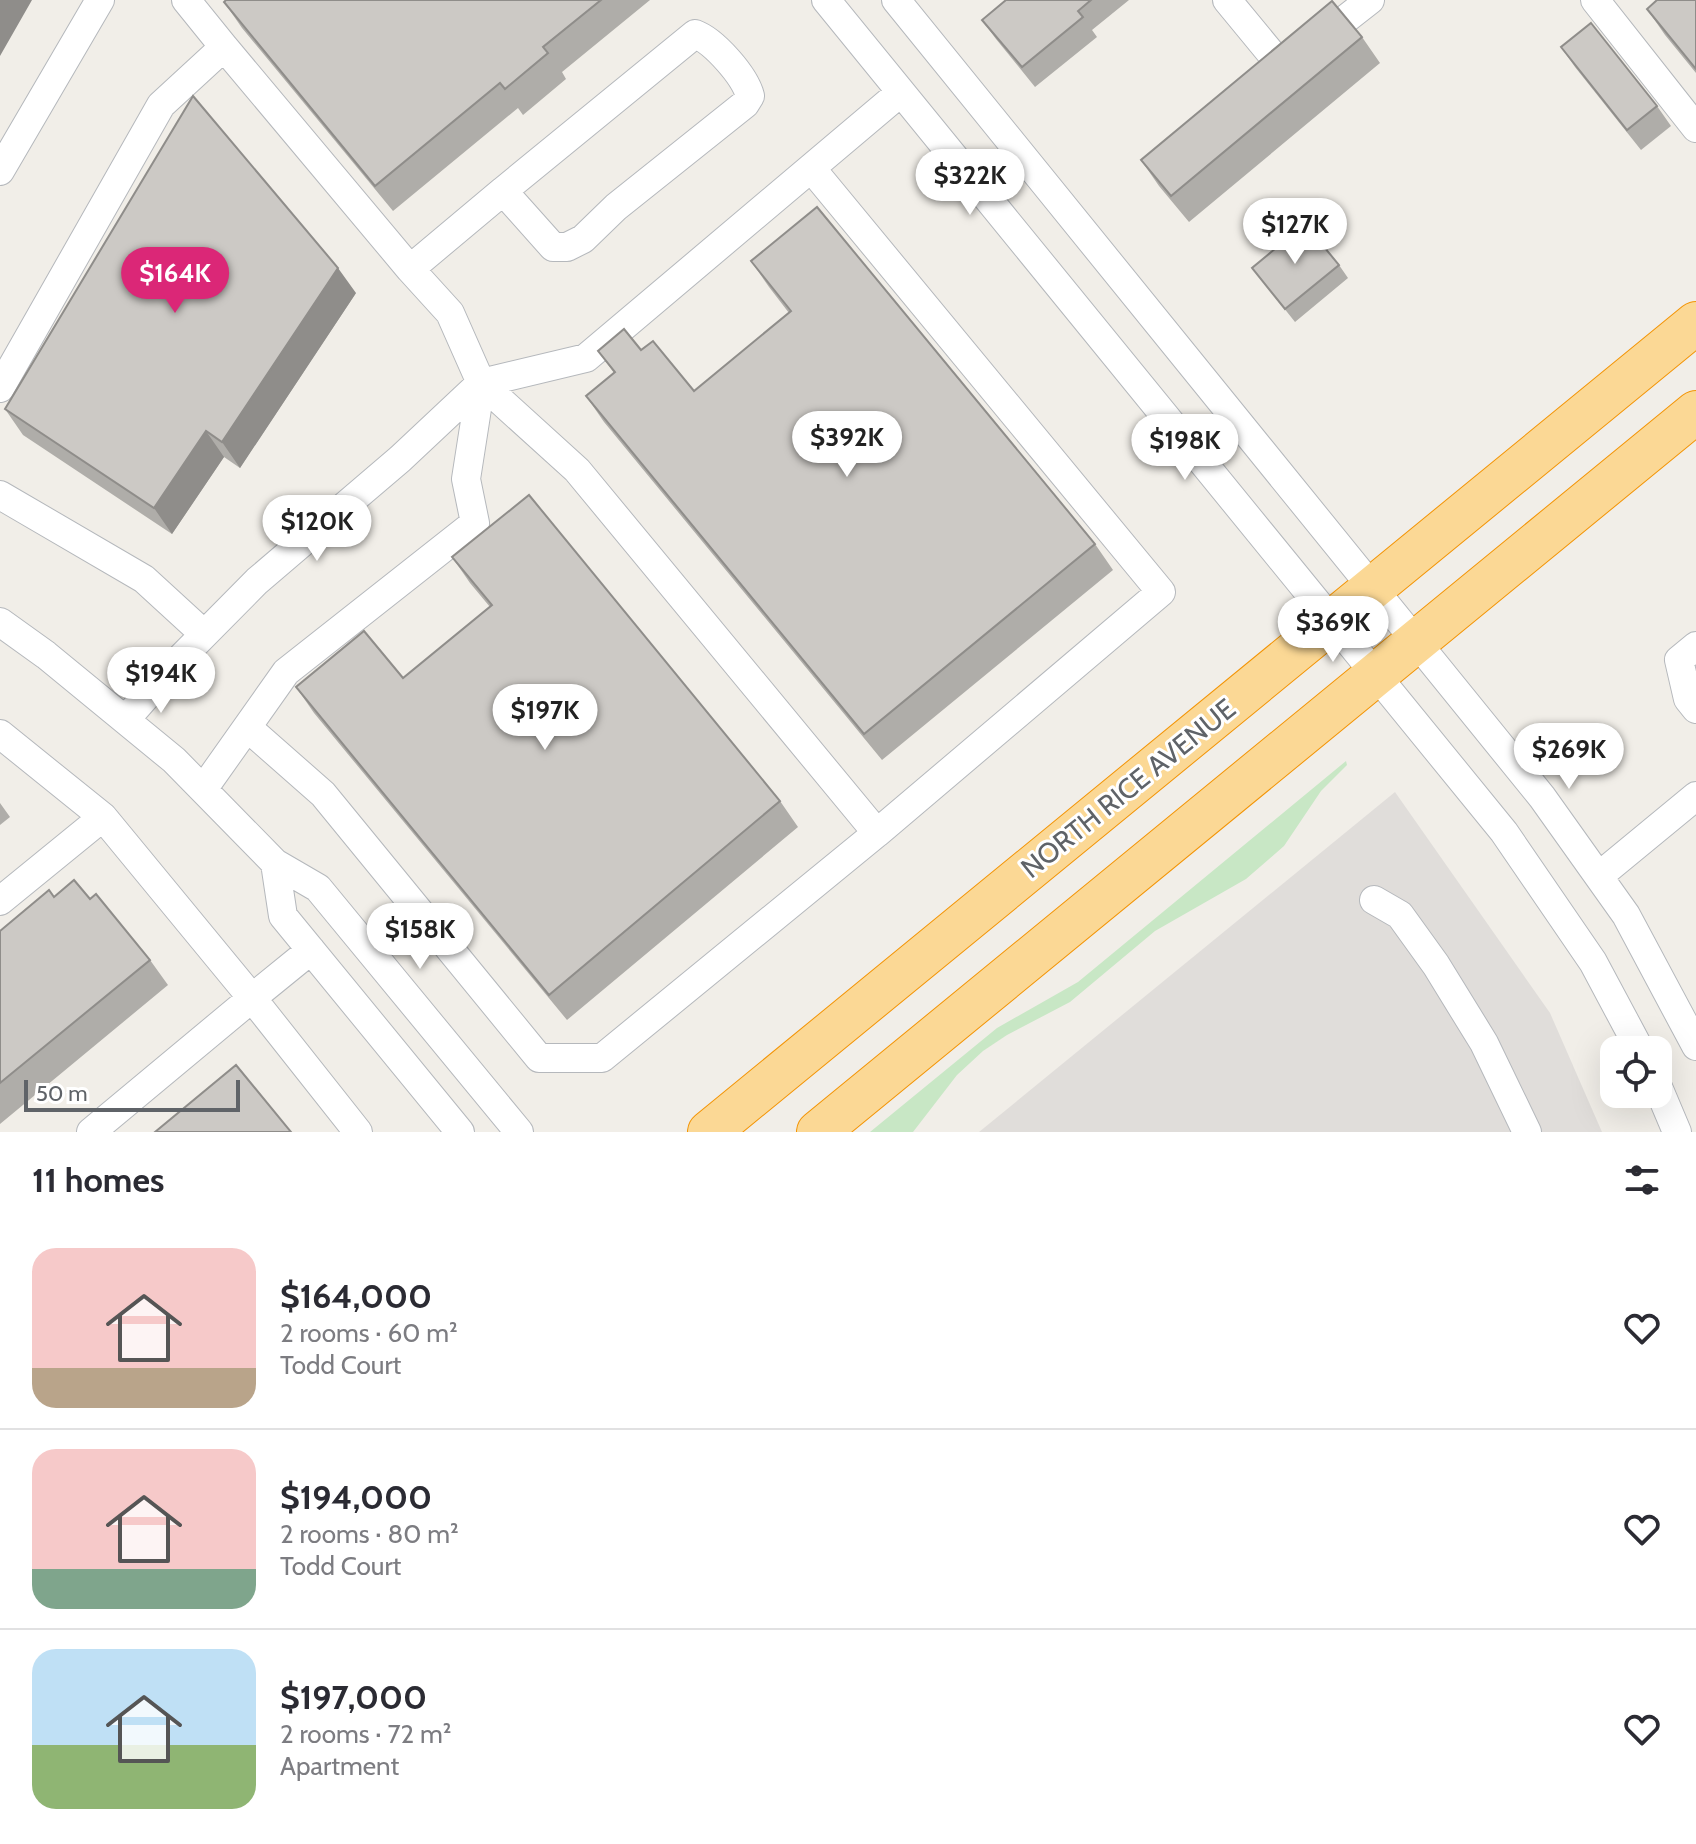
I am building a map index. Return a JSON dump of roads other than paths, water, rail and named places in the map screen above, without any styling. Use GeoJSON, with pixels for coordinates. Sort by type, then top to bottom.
{"type":"FeatureCollection","features":[{"type":"Feature","properties":{"kind":"highway","name":"NORTH RICE AVENUE"},"geometry":{"type":"LineString","coordinates":[[709,1132],[1696,323]]}},
{"type":"Feature","properties":{"kind":"highway"},"geometry":{"type":"LineString","coordinates":[[818,1132],[1696,412]]}},
{"type":"Feature","properties":{"kind":"street"},"geometry":{"type":"LineString","coordinates":[[0,171],[100,0]]}},
{"type":"Feature","properties":{"kind":"street"},"geometry":{"type":"LineString","coordinates":[[826,0],[1527,864],[1593,962],[1633,1036]]}},
{"type":"Feature","properties":{"kind":"street"},"geometry":{"type":"LineString","coordinates":[[896,0],[1542,797],[1626,915],[1696,1046]]}},
{"type":"Feature","properties":{"kind":"street"},"geometry":{"type":"LineString","coordinates":[[1227,0],[1283,68],[1370,0]]}},
{"type":"Feature","properties":{"kind":"street"},"geometry":{"type":"LineString","coordinates":[[1595,0],[1696,128]]}},
{"type":"Feature","properties":{"kind":"street"},"geometry":{"type":"LineString","coordinates":[[198,4],[224,47],[450,313],[481,383],[577,470],[877,833]]}},
{"type":"Feature","properties":{"kind":"street"},"geometry":{"type":"LineString","coordinates":[[410,269],[503,191],[695,34],[707,39],[747,85],[750,96],[745,104],[616,207],[583,239],[567,247],[553,247],[503,191]]}},
{"type":"Feature","properties":{"kind":"street"},"geometry":{"type":"LineString","coordinates":[[0,388],[161,105],[224,47]]}},
{"type":"Feature","properties":{"kind":"street"},"geometry":{"type":"LineString","coordinates":[[126,719],[257,581],[400,459],[481,383],[586,358],[901,92]]}},
{"type":"Feature","properties":{"kind":"street"},"geometry":{"type":"LineString","coordinates":[[248,728],[323,794],[539,1058],[602,1058],[877,833],[1161,592],[811,168]]}},
{"type":"Feature","properties":{"kind":"street"},"geometry":{"type":"LineString","coordinates":[[204,788],[286,672],[475,523],[466,479],[481,383]]}},
{"type":"Feature","properties":{"kind":"street"},"geometry":{"type":"LineString","coordinates":[[0,495],[144,579],[204,634]]}},
{"type":"Feature","properties":{"kind":"street"},"geometry":{"type":"LineString","coordinates":[[0,622],[126,719],[204,788],[275,863],[318,888],[519,1132]]}},
{"type":"Feature","properties":{"kind":"street"},"geometry":{"type":"LineString","coordinates":[[1696,646],[1679,660],[1688,699],[1696,709]]}},
{"type":"Feature","properties":{"kind":"street"},"geometry":{"type":"LineString","coordinates":[[0,734],[103,817],[358,1132]]}},
{"type":"Feature","properties":{"kind":"street"},"geometry":{"type":"LineString","coordinates":[[1599,876],[1696,796]]}},
{"type":"Feature","properties":{"kind":"street"},"geometry":{"type":"LineString","coordinates":[[0,901],[103,817]]}},
{"type":"Feature","properties":{"kind":"street"},"geometry":{"type":"LineString","coordinates":[[275,863],[283,916],[460,1132]]}},
{"type":"Feature","properties":{"kind":"street"},"geometry":{"type":"LineString","coordinates":[[1374,900],[1400,915],[1436,965],[1484,1043],[1527,1132]]}},
{"type":"Feature","properties":{"kind":"street"},"geometry":{"type":"LineString","coordinates":[[91,1132],[311,950]]}},
{"type":"Feature","properties":{"kind":"street"},"geometry":{"type":"LineString","coordinates":[[1667,1108],[1677,1132]]}}]}
